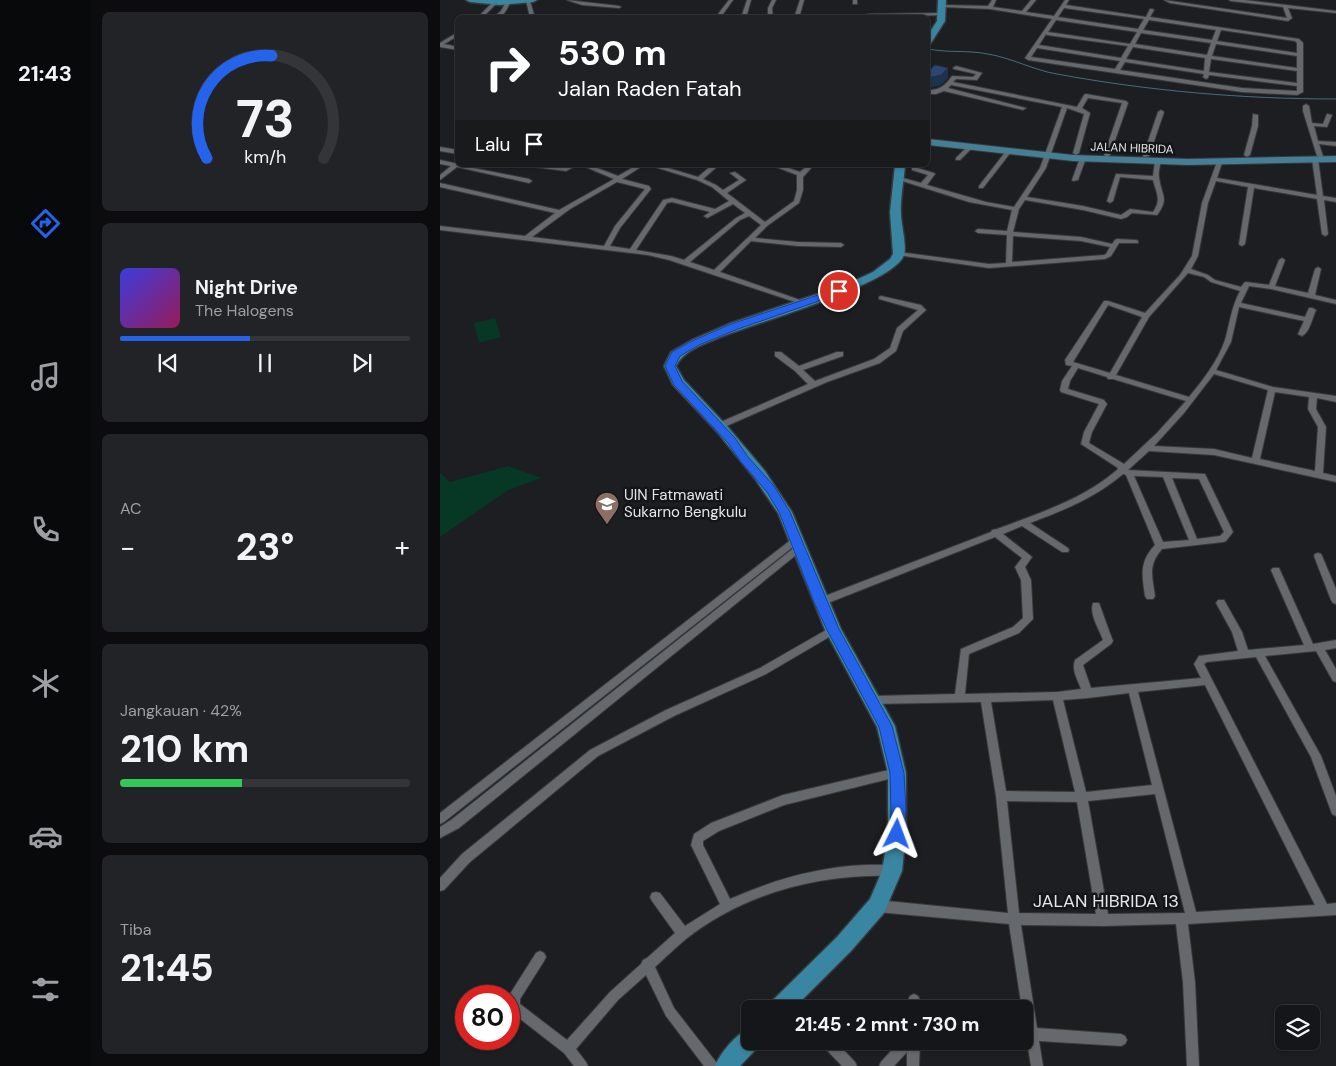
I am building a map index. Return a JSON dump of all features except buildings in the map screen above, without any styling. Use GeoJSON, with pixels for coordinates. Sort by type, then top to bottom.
{"type":"FeatureCollection","features":[{"type":"Feature","properties":{"kind":"highway"},"geometry":{"type":"LineString","coordinates":[[470,0],[530,0]]}},
{"type":"Feature","properties":{"kind":"highway"},"geometry":{"type":"LineString","coordinates":[[930,38],[939,25],[942,7]]}},
{"type":"Feature","properties":{"kind":"highway"},"geometry":{"type":"LineString","coordinates":[[791,1000],[877,906],[892,871],[898,816],[897,773],[886,726],[833,630],[785,512],[771,489],[719,426],[675,379],[670,366],[673,358],[680,351],[712,336],[867,280],[895,261],[899,254],[894,212],[900,167]]}},
{"type":"Feature","properties":{"kind":"highway"},"geometry":{"type":"LineString","coordinates":[[726,1066],[741,1049]]}},
{"type":"Feature","properties":{"kind":"main road"},"geometry":{"type":"LineString","coordinates":[[930,140],[1047,154]]}},
{"type":"Feature","properties":{"kind":"main road","name":"JALAN HIBRIDA"},"geometry":{"type":"LineString","coordinates":[[930,140],[1008,152],[1158,162],[1336,157]]}},
{"type":"Feature","properties":{"kind":"main road"},"geometry":{"type":"LineString","coordinates":[[1080,156],[1247,155],[1303,157]]}},
{"type":"Feature","properties":{"kind":"street"},"geometry":{"type":"LineString","coordinates":[[530,0],[532,15]]}},
{"type":"Feature","properties":{"kind":"street"},"geometry":{"type":"LineString","coordinates":[[569,0],[582,4],[619,7]]}},
{"type":"Feature","properties":{"kind":"street"},"geometry":{"type":"LineString","coordinates":[[720,15],[731,0]]}},
{"type":"Feature","properties":{"kind":"street"},"geometry":{"type":"LineString","coordinates":[[744,15],[748,0]]}},
{"type":"Feature","properties":{"kind":"street"},"geometry":{"type":"LineString","coordinates":[[771,15],[770,8],[774,0]]}},
{"type":"Feature","properties":{"kind":"street"},"geometry":{"type":"LineString","coordinates":[[797,15],[802,0]]}},
{"type":"Feature","properties":{"kind":"street"},"geometry":{"type":"LineString","coordinates":[[990,8],[994,0]]}},
{"type":"Feature","properties":{"kind":"street"},"geometry":{"type":"LineString","coordinates":[[1023,13],[1034,0]]}},
{"type":"Feature","properties":{"kind":"street"},"geometry":{"type":"LineString","coordinates":[[1064,6],[1294,39],[1300,43],[1300,92],[1242,90],[1028,58],[1067,0]]}},
{"type":"Feature","properties":{"kind":"street"},"geometry":{"type":"LineString","coordinates":[[1166,0],[1184,2],[1222,11],[1289,20],[1290,18],[1285,6]]}},
{"type":"Feature","properties":{"kind":"street"},"geometry":{"type":"LineString","coordinates":[[1222,11],[1231,0],[1336,12]]}},
{"type":"Feature","properties":{"kind":"street"},"geometry":{"type":"LineString","coordinates":[[482,15],[495,1]]}},
{"type":"Feature","properties":{"kind":"street"},"geometry":{"type":"LineString","coordinates":[[499,15],[510,1]]}},
{"type":"Feature","properties":{"kind":"street"},"geometry":{"type":"LineString","coordinates":[[869,15],[942,7],[990,8],[1299,55]]}},
{"type":"Feature","properties":{"kind":"street"},"geometry":{"type":"LineString","coordinates":[[1116,72],[1152,10]]}},
{"type":"Feature","properties":{"kind":"street"},"geometry":{"type":"LineString","coordinates":[[1204,85],[1208,72],[1208,58],[1219,29]]}},
{"type":"Feature","properties":{"kind":"street"},"geometry":{"type":"LineString","coordinates":[[1047,32],[1208,58],[1299,70]]}},
{"type":"Feature","properties":{"kind":"street"},"geometry":{"type":"LineString","coordinates":[[1143,48],[1154,33]]}},
{"type":"Feature","properties":{"kind":"street"},"geometry":{"type":"LineString","coordinates":[[440,45],[455,35]]}},
{"type":"Feature","properties":{"kind":"street"},"geometry":{"type":"LineString","coordinates":[[440,45],[455,48]]}},
{"type":"Feature","properties":{"kind":"street"},"geometry":{"type":"LineString","coordinates":[[1035,46],[1237,78],[1299,85]]}},
{"type":"Feature","properties":{"kind":"street"},"geometry":{"type":"LineString","coordinates":[[930,92],[937,93],[944,89],[951,83],[954,76],[975,79],[979,73],[956,68]]}},
{"type":"Feature","properties":{"kind":"street"},"geometry":{"type":"LineString","coordinates":[[951,83],[1087,112],[1075,180]]}},
{"type":"Feature","properties":{"kind":"street"},"geometry":{"type":"LineString","coordinates":[[944,89],[1022,108]]}},
{"type":"Feature","properties":{"kind":"street"},"geometry":{"type":"LineString","coordinates":[[1079,109],[1086,96],[1125,102],[1107,155]]}},
{"type":"Feature","properties":{"kind":"street"},"geometry":{"type":"LineString","coordinates":[[1306,106],[1315,142],[1325,234]]}},
{"type":"Feature","properties":{"kind":"street"},"geometry":{"type":"LineString","coordinates":[[1009,264],[1010,228],[1016,209],[1043,168],[1065,107]]}},
{"type":"Feature","properties":{"kind":"street"},"geometry":{"type":"LineString","coordinates":[[1146,156],[1161,112]]}},
{"type":"Feature","properties":{"kind":"street"},"geometry":{"type":"LineString","coordinates":[[1247,155],[1255,126],[1254,114]]}},
{"type":"Feature","properties":{"kind":"street"},"geometry":{"type":"LineString","coordinates":[[1310,124],[1325,126],[1329,115]]}},
{"type":"Feature","properties":{"kind":"street"},"geometry":{"type":"LineString","coordinates":[[1315,142],[1336,144]]}},
{"type":"Feature","properties":{"kind":"street"},"geometry":{"type":"LineString","coordinates":[[958,159],[970,146]]}},
{"type":"Feature","properties":{"kind":"street"},"geometry":{"type":"LineString","coordinates":[[440,149],[455,152]]}},
{"type":"Feature","properties":{"kind":"street"},"geometry":{"type":"LineString","coordinates":[[981,187],[1008,152]]}},
{"type":"Feature","properties":{"kind":"street"},"geometry":{"type":"LineString","coordinates":[[1111,377],[1146,316],[1187,270],[1195,256],[1205,203],[1220,160]]}},
{"type":"Feature","properties":{"kind":"street"},"geometry":{"type":"LineString","coordinates":[[440,162],[455,165]]}},
{"type":"Feature","properties":{"kind":"street"},"geometry":{"type":"LineString","coordinates":[[1024,198],[1083,208],[1121,217],[1126,216],[1130,211],[1155,215],[1163,200],[1156,178],[1158,162]]}},
{"type":"Feature","properties":{"kind":"street"},"geometry":{"type":"LineString","coordinates":[[440,178],[455,166]]}},
{"type":"Feature","properties":{"kind":"street"},"geometry":{"type":"LineString","coordinates":[[465,167],[529,181]]}},
{"type":"Feature","properties":{"kind":"street"},"geometry":{"type":"LineString","coordinates":[[550,167],[566,169],[570,167]]}},
{"type":"Feature","properties":{"kind":"street"},"geometry":{"type":"LineString","coordinates":[[589,167],[618,180],[647,187],[648,189],[617,226],[606,248]]}},
{"type":"Feature","properties":{"kind":"street"},"geometry":{"type":"LineString","coordinates":[[527,238],[586,196],[618,180],[638,167]]}},
{"type":"Feature","properties":{"kind":"street"},"geometry":{"type":"LineString","coordinates":[[658,167],[699,179],[724,192],[765,225]]}},
{"type":"Feature","properties":{"kind":"street"},"geometry":{"type":"LineString","coordinates":[[699,179],[714,167]]}},
{"type":"Feature","properties":{"kind":"street"},"geometry":{"type":"LineString","coordinates":[[780,167],[802,174]]}},
{"type":"Feature","properties":{"kind":"street"},"geometry":{"type":"LineString","coordinates":[[715,273],[765,225],[797,202],[802,174],[809,167]]}},
{"type":"Feature","properties":{"kind":"street"},"geometry":{"type":"LineString","coordinates":[[914,169],[932,175],[923,185]]}},
{"type":"Feature","properties":{"kind":"street"},"geometry":{"type":"LineString","coordinates":[[724,192],[743,181],[742,178],[733,173]]}},
{"type":"Feature","properties":{"kind":"street"},"geometry":{"type":"LineString","coordinates":[[1110,201],[1118,175],[1156,178]]}},
{"type":"Feature","properties":{"kind":"street"},"geometry":{"type":"LineString","coordinates":[[899,179],[984,205],[1016,209]]}},
{"type":"Feature","properties":{"kind":"street"},"geometry":{"type":"LineString","coordinates":[[1214,179],[1336,200]]}},
{"type":"Feature","properties":{"kind":"street"},"geometry":{"type":"LineString","coordinates":[[440,185],[562,213]]}},
{"type":"Feature","properties":{"kind":"street"},"geometry":{"type":"LineString","coordinates":[[1242,244],[1251,186]]}},
{"type":"Feature","properties":{"kind":"street"},"geometry":{"type":"LineString","coordinates":[[632,251],[665,201],[672,200],[716,211]]}},
{"type":"Feature","properties":{"kind":"street"},"geometry":{"type":"LineString","coordinates":[[707,216],[733,201]]}},
{"type":"Feature","properties":{"kind":"street"},"geometry":{"type":"LineString","coordinates":[[682,263],[738,219],[749,213]]}},
{"type":"Feature","properties":{"kind":"street"},"geometry":{"type":"LineString","coordinates":[[440,228],[527,238],[542,243],[638,255],[682,263],[754,291],[798,305]]}},
{"type":"Feature","properties":{"kind":"street"},"geometry":{"type":"LineString","coordinates":[[978,231],[1010,235],[1081,238],[1114,246]]}},
{"type":"Feature","properties":{"kind":"street"},"geometry":{"type":"LineString","coordinates":[[440,233],[632,251],[715,273],[798,305]]}},
{"type":"Feature","properties":{"kind":"street"},"geometry":{"type":"LineString","coordinates":[[749,239],[798,244],[841,245]]}},
{"type":"Feature","properties":{"kind":"street"},"geometry":{"type":"LineString","coordinates":[[899,254],[980,265],[1009,264],[1105,257],[1110,255],[1118,240],[1136,242]]}},
{"type":"Feature","properties":{"kind":"street"},"geometry":{"type":"LineString","coordinates":[[1271,287],[1282,260]]}},
{"type":"Feature","properties":{"kind":"street"},"geometry":{"type":"LineString","coordinates":[[1312,296],[1318,269]]}},
{"type":"Feature","properties":{"kind":"street"},"geometry":{"type":"LineString","coordinates":[[1187,270],[1206,276],[1213,281],[1244,290]]}},
{"type":"Feature","properties":{"kind":"street"},"geometry":{"type":"LineString","coordinates":[[820,602],[1086,498],[1096,492],[1125,470],[1147,448],[1191,400],[1212,371],[1227,345],[1237,304],[1246,284],[1271,287],[1336,302]]}},
{"type":"Feature","properties":{"kind":"street"},"geometry":{"type":"LineString","coordinates":[[719,426],[813,384],[882,357],[893,349],[900,330],[906,322],[922,310],[918,307],[881,298]]}},
{"type":"Feature","properties":{"kind":"street"},"geometry":{"type":"LineString","coordinates":[[1146,316],[1106,302],[1069,360],[1069,363],[1191,400]]}},
{"type":"Feature","properties":{"kind":"street"},"geometry":{"type":"LineString","coordinates":[[1237,304],[1309,320]]}},
{"type":"Feature","properties":{"kind":"street"},"geometry":{"type":"LineString","coordinates":[[1302,334],[1312,310]]}},
{"type":"Feature","properties":{"kind":"street"},"geometry":{"type":"LineString","coordinates":[[778,354],[798,369],[813,384]]}},
{"type":"Feature","properties":{"kind":"street"},"geometry":{"type":"LineString","coordinates":[[798,369],[840,354]]}},
{"type":"Feature","properties":{"kind":"street"},"geometry":{"type":"LineString","coordinates":[[1076,366],[1066,380],[1064,390],[1103,404],[1084,444],[1125,470],[1166,474],[1200,474],[1229,532],[1223,539],[1160,546],[1152,553],[1146,566],[1150,596]]}},
{"type":"Feature","properties":{"kind":"street"},"geometry":{"type":"LineString","coordinates":[[1212,371],[1272,389],[1336,399]]}},
{"type":"Feature","properties":{"kind":"street"},"geometry":{"type":"LineString","coordinates":[[1255,461],[1272,389]]}},
{"type":"Feature","properties":{"kind":"street"},"geometry":{"type":"LineString","coordinates":[[1313,395],[1312,409],[1322,427],[1319,474]]}},
{"type":"Feature","properties":{"kind":"street"},"geometry":{"type":"LineString","coordinates":[[1147,448],[1214,452],[1336,479]]}},
{"type":"Feature","properties":{"kind":"street"},"geometry":{"type":"LineString","coordinates":[[1125,470],[1160,546]]}},
{"type":"Feature","properties":{"kind":"street"},"geometry":{"type":"LineString","coordinates":[[1166,474],[1194,542]]}},
{"type":"Feature","properties":{"kind":"street"},"geometry":{"type":"LineString","coordinates":[[1023,523],[1065,550]]}},
{"type":"Feature","properties":{"kind":"street"},"geometry":{"type":"LineString","coordinates":[[960,699],[964,652],[1016,630],[1028,619],[1026,580],[1020,566],[1028,557],[995,532]]}},
{"type":"Feature","properties":{"kind":"street"},"geometry":{"type":"LineString","coordinates":[[440,819],[797,545]]}},
{"type":"Feature","properties":{"kind":"street"},"geometry":{"type":"LineString","coordinates":[[1318,556],[1336,600]]}},
{"type":"Feature","properties":{"kind":"street"},"geometry":{"type":"LineString","coordinates":[[1276,570],[1314,647],[1336,678]]}},
{"type":"Feature","properties":{"kind":"street"},"geometry":{"type":"LineString","coordinates":[[440,833],[455,824],[759,574]]}},
{"type":"Feature","properties":{"kind":"street"},"geometry":{"type":"LineString","coordinates":[[1221,604],[1237,632],[1244,654]]}},
{"type":"Feature","properties":{"kind":"street"},"geometry":{"type":"LineString","coordinates":[[1088,694],[1078,668],[1078,663],[1108,641],[1096,606]]}},
{"type":"Feature","properties":{"kind":"street"},"geometry":{"type":"LineString","coordinates":[[440,886],[466,858],[594,753],[670,713],[762,671],[833,630]]}},
{"type":"Feature","properties":{"kind":"street"},"geometry":{"type":"LineString","coordinates":[[1324,910],[1199,664],[1202,660],[1336,644]]}},
{"type":"Feature","properties":{"kind":"street"},"geometry":{"type":"LineString","coordinates":[[1258,652],[1316,756],[1336,811]]}},
{"type":"Feature","properties":{"kind":"street"},"geometry":{"type":"LineString","coordinates":[[872,700],[1057,696],[1207,682]]}},
{"type":"Feature","properties":{"kind":"street"},"geometry":{"type":"LineString","coordinates":[[1133,690],[1159,789],[1186,918],[1192,1066]]}},
{"type":"Feature","properties":{"kind":"street"},"geometry":{"type":"LineString","coordinates":[[1057,696],[1082,797],[1103,920]]}},
{"type":"Feature","properties":{"kind":"street"},"geometry":{"type":"LineString","coordinates":[[985,698],[1001,796],[1014,919],[1027,1000]]}},
{"type":"Feature","properties":{"kind":"street"},"geometry":{"type":"LineString","coordinates":[[727,906],[697,845],[698,838],[715,827],[783,800],[897,773]]}},
{"type":"Feature","properties":{"kind":"street"},"geometry":{"type":"LineString","coordinates":[[1001,796],[1082,797],[1159,789]]}},
{"type":"Feature","properties":{"kind":"street"},"geometry":{"type":"LineString","coordinates":[[568,1049],[614,996],[647,964],[683,934],[727,906],[785,884],[812,877],[854,870],[892,871]]}},
{"type":"Feature","properties":{"kind":"street"},"geometry":{"type":"LineString","coordinates":[[656,897],[683,934]]}},
{"type":"Feature","properties":{"kind":"street","name":"JALAN HIBRIDA 13"},"geometry":{"type":"LineString","coordinates":[[877,906],[1014,919],[1103,920],[1186,918],[1336,909]]}},
{"type":"Feature","properties":{"kind":"street"},"geometry":{"type":"LineString","coordinates":[[540,957],[514,998],[514,1007],[568,1049],[582,1066]]}},
{"type":"Feature","properties":{"kind":"street"},"geometry":{"type":"LineString","coordinates":[[647,964],[670,1012],[712,1066]]}},
{"type":"Feature","properties":{"kind":"street"},"geometry":{"type":"LineString","coordinates":[[1033,1034],[1121,1040]]}},
{"type":"Feature","properties":{"kind":"street"},"geometry":{"type":"LineString","coordinates":[[1033,1040],[1037,1066]]}},
{"type":"Feature","properties":{"kind":"street"},"geometry":{"type":"LineString","coordinates":[[835,1050],[851,1066]]}},
{"type":"Feature","properties":{"kind":"street"},"geometry":{"type":"LineString","coordinates":[[885,1066],[900,1050]]}},
{"type":"Feature","properties":{"kind":"street"},"geometry":{"type":"LineString","coordinates":[[914,1050],[914,1066]]}},
{"type":"Feature","properties":{"kind":"green space"},"geometry":{"type":"Polygon","coordinates":[[[495,318],[501,337],[479,343],[474,323],[495,318]]]}},
{"type":"Feature","properties":{"kind":"green space"},"geometry":{"type":"Polygon","coordinates":[[[508,466],[542,478],[508,490],[440,537],[440,473],[450,482],[508,466]]]}},
{"type":"Feature","properties":{"kind":"waterway"},"geometry":{"type":"LineString","coordinates":[[930,49],[988,54],[1006,58],[1039,70],[1126,85],[1231,96],[1336,99]]}},
{"type":"Feature","properties":{"kind":"place","name":"UIN Fatmawati Sukarno Bengkulu"},"geometry":{"type":"Point","coordinates":[607,525]}},
{"type":"Feature","properties":{"kind":"route"},"geometry":{"type":"LineString","coordinates":[[839,291],[720,332],[680,351],[673,358],[670,366],[675,379],[723,430],[771,489],[785,512],[795,541],[833,630],[886,726],[897,773],[897,834]]}}]}
